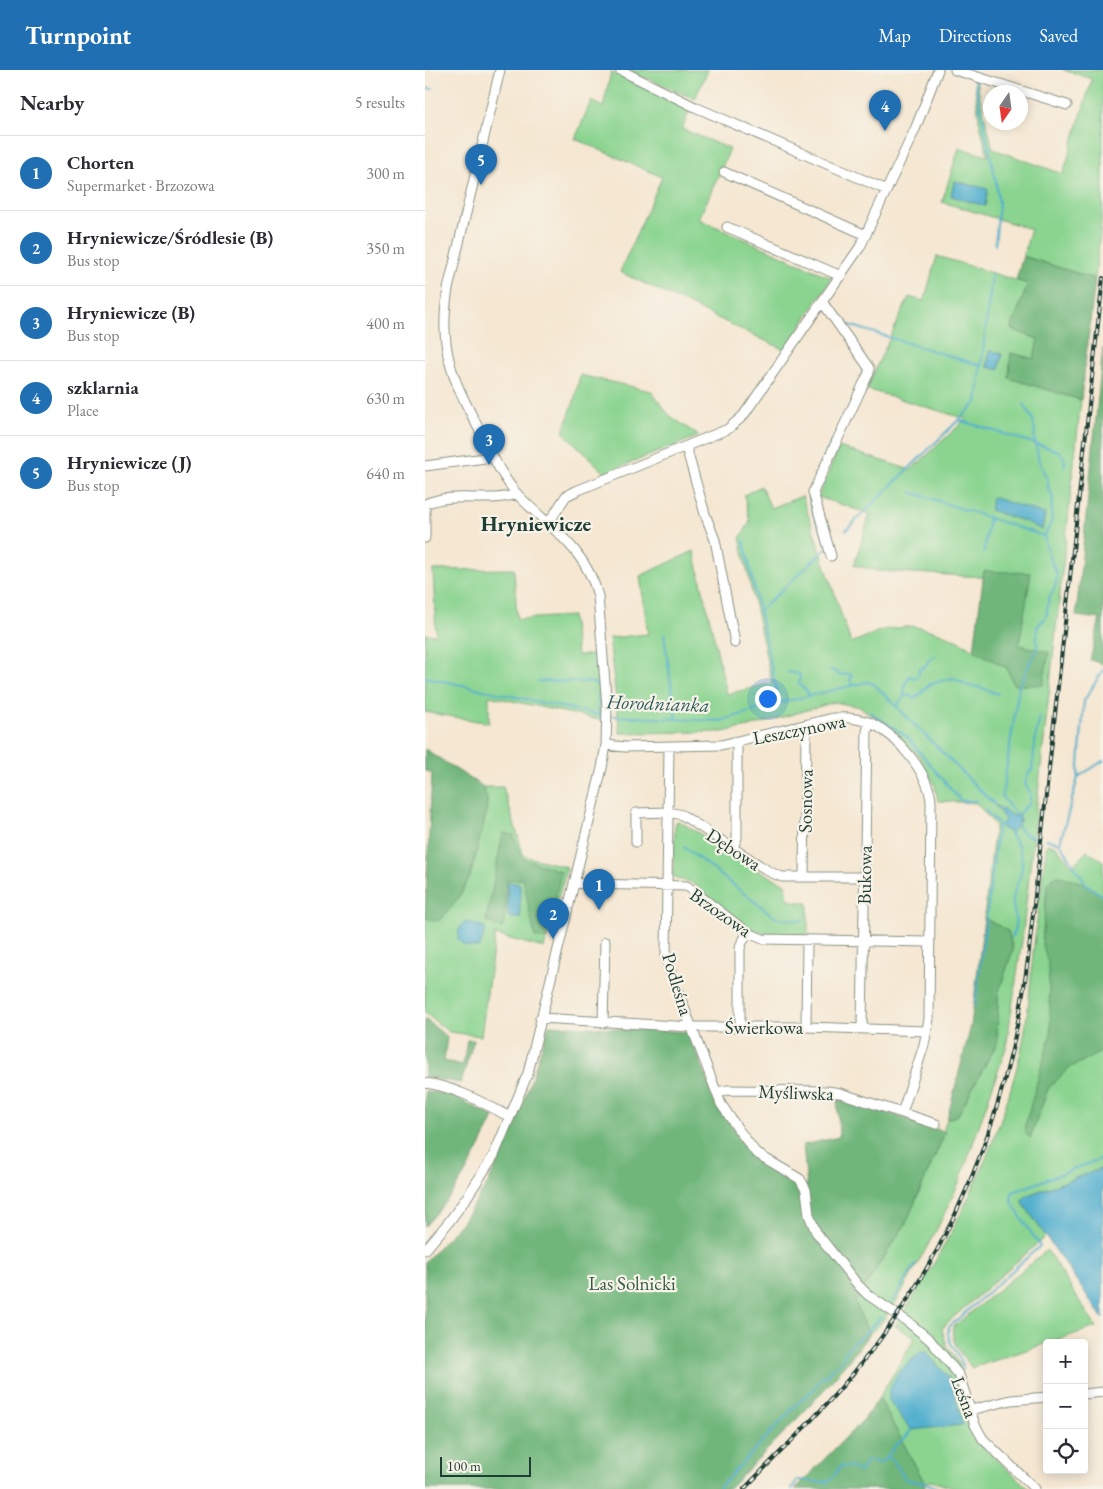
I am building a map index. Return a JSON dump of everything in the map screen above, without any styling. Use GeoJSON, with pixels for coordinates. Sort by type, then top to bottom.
{"type":"FeatureCollection","features":[{"type":"Feature","properties":{"kind":"street"},"geometry":{"type":"LineString","coordinates":[[425,1250],[448,1223],[494,1155],[530,1066],[540,1018],[598,787],[606,745],[607,707],[598,596],[595,583],[589,569],[579,554],[517,494],[505,478],[456,383],[444,337],[448,289],[500,70]]}},
{"type":"Feature","properties":{"kind":"street"},"geometry":{"type":"LineString","coordinates":[[620,70],[695,107],[887,190]]}},
{"type":"Feature","properties":{"kind":"street"},"geometry":{"type":"LineString","coordinates":[[548,524],[566,496],[728,429],[743,416],[860,248],[916,127],[937,70]]}},
{"type":"Feature","properties":{"kind":"street"},"geometry":{"type":"LineString","coordinates":[[955,70],[1067,105]]}},
{"type":"Feature","properties":{"kind":"street"},"geometry":{"type":"LineString","coordinates":[[724,172],[866,236]]}},
{"type":"Feature","properties":{"kind":"street"},"geometry":{"type":"LineString","coordinates":[[727,226],[841,276]]}},
{"type":"Feature","properties":{"kind":"street"},"geometry":{"type":"LineString","coordinates":[[823,303],[869,368],[869,373],[813,492],[813,499],[831,556]]}},
{"type":"Feature","properties":{"kind":"street"},"geometry":{"type":"LineString","coordinates":[[685,447],[705,514],[715,540],[735,642]]}},
{"type":"Feature","properties":{"kind":"street"},"geometry":{"type":"LineString","coordinates":[[425,466],[493,457]]}},
{"type":"Feature","properties":{"kind":"street"},"geometry":{"type":"LineString","coordinates":[[425,538],[425,504],[442,498],[506,497],[517,494]]}},
{"type":"Feature","properties":{"kind":"street","name":"Leszczynowa"},"geometry":{"type":"LineString","coordinates":[[606,745],[625,747],[721,745],[846,717],[870,723],[891,737],[919,768],[927,783],[930,794],[929,1020],[927,1030]]}},
{"type":"Feature","properties":{"kind":"street","name":"Bukowa"},"geometry":{"type":"LineString","coordinates":[[862,1028],[867,731],[870,723]]}},
{"type":"Feature","properties":{"kind":"street","name":"Sosnowa"},"geometry":{"type":"LineString","coordinates":[[804,725],[804,877]]}},
{"type":"Feature","properties":{"kind":"street"},"geometry":{"type":"LineString","coordinates":[[733,847],[737,838],[737,742]]}},
{"type":"Feature","properties":{"kind":"street","name":"Podleśna"},"geometry":{"type":"LineString","coordinates":[[669,747],[667,956],[672,976],[721,1104],[756,1153],[800,1179]]}},
{"type":"Feature","properties":{"kind":"street","name":"Dębowa"},"geometry":{"type":"LineString","coordinates":[[635,842],[636,813],[669,812],[682,815],[770,872],[782,877],[864,877]]}},
{"type":"Feature","properties":{"kind":"street","name":"Brzozowa"},"geometry":{"type":"LineString","coordinates":[[574,882],[582,884],[687,886],[748,933],[763,939],[929,942]]}},
{"type":"Feature","properties":{"kind":"street"},"geometry":{"type":"LineString","coordinates":[[739,1027],[740,949],[748,933]]}},
{"type":"Feature","properties":{"kind":"street"},"geometry":{"type":"LineString","coordinates":[[806,1027],[807,940]]}},
{"type":"Feature","properties":{"kind":"street"},"geometry":{"type":"LineString","coordinates":[[603,1023],[605,942]]}},
{"type":"Feature","properties":{"kind":"street","name":"Świerkowa"},"geometry":{"type":"LineString","coordinates":[[540,1018],[691,1027],[927,1030]]}},
{"type":"Feature","properties":{"kind":"street"},"geometry":{"type":"LineString","coordinates":[[902,1113],[927,1030]]}},
{"type":"Feature","properties":{"kind":"street"},"geometry":{"type":"LineString","coordinates":[[425,1083],[449,1088],[465,1094],[510,1117]]}},
{"type":"Feature","properties":{"kind":"street","name":"Myśliwska"},"geometry":{"type":"LineString","coordinates":[[718,1092],[727,1090],[827,1091],[840,1093],[936,1124]]}},
{"type":"Feature","properties":{"kind":"street","name":"Leśna"},"geometry":{"type":"LineString","coordinates":[[800,1179],[806,1190],[809,1215],[815,1232],[868,1295],[926,1336],[952,1366],[963,1386],[975,1424],[983,1439],[1035,1489]]}},
{"type":"Feature","properties":{"kind":"street"},"geometry":{"type":"LineString","coordinates":[[1088,1394],[1103,1392]]}},
{"type":"Feature","properties":{"kind":"street"},"geometry":{"type":"LineString","coordinates":[[971,1410],[1011,1400],[1043,1397]]}},
{"type":"Feature","properties":{"kind":"green space"},"geometry":{"type":"Polygon","coordinates":[[[628,70],[708,70],[695,99],[628,70]]]}},
{"type":"Feature","properties":{"kind":"green space"},"geometry":{"type":"Polygon","coordinates":[[[1063,70],[1103,70],[1103,207],[1095,279],[1023,256],[1031,229],[942,202],[959,148],[988,156],[979,120],[974,79],[976,80],[983,108],[983,130],[988,130],[993,149],[1063,174],[1092,79],[1063,70]]]}},
{"type":"Feature","properties":{"kind":"green space"},"geometry":{"type":"Polygon","coordinates":[[[611,72],[690,110],[682,129],[730,149],[699,219],[832,278],[785,350],[620,272],[662,177],[575,139],[591,101],[603,107],[611,72]]]}},
{"type":"Feature","properties":{"kind":"green space"},"geometry":{"type":"Polygon","coordinates":[[[937,256],[1028,284],[1011,329],[1038,339],[1034,359],[1011,353],[1009,378],[1081,400],[1022,941],[1006,1048],[960,1181],[938,1227],[898,1299],[882,1322],[869,1334],[854,1302],[905,1225],[945,1133],[943,1132],[947,1119],[958,1115],[997,1043],[998,994],[1013,949],[1008,931],[984,918],[995,825],[976,803],[938,801],[935,786],[919,756],[884,724],[860,707],[835,702],[749,727],[722,732],[620,733],[609,638],[648,634],[640,576],[694,551],[727,694],[772,683],[740,538],[750,522],[744,495],[761,486],[771,508],[802,496],[851,643],[882,630],[912,626],[934,631],[957,640],[1007,668],[1014,685],[1019,646],[984,572],[983,577],[878,571],[854,565],[870,514],[818,497],[839,447],[911,470],[966,419],[866,389],[909,297],[924,301],[937,256]]]}},
{"type":"Feature","properties":{"kind":"green space"},"geometry":{"type":"Polygon","coordinates":[[[1023,256],[1095,279],[1081,400],[1009,378],[1011,353],[1034,359],[1038,339],[1011,329],[1028,284],[1016,280],[1023,256]]]}},
{"type":"Feature","properties":{"kind":"green space"},"geometry":{"type":"Polygon","coordinates":[[[1103,348],[1103,664],[1090,660],[1100,619],[1076,616],[1103,348]]]}},
{"type":"Feature","properties":{"kind":"green space"},"geometry":{"type":"Polygon","coordinates":[[[580,375],[651,391],[669,415],[699,436],[605,473],[563,432],[574,401],[580,375]]]}},
{"type":"Feature","properties":{"kind":"green space"},"geometry":{"type":"Polygon","coordinates":[[[514,569],[517,619],[572,616],[577,655],[597,655],[601,720],[489,696],[489,723],[425,712],[425,634],[436,635],[433,570],[514,569]]]}},
{"type":"Feature","properties":{"kind":"green space"},"geometry":{"type":"Polygon","coordinates":[[[984,571],[1031,573],[1019,645],[1049,652],[1043,685],[1014,685],[1007,668],[974,650],[984,571]]]}},
{"type":"Feature","properties":{"kind":"green space"},"geometry":{"type":"Polygon","coordinates":[[[425,749],[483,787],[487,800],[486,814],[470,877],[456,902],[439,921],[425,918],[432,773],[425,771],[425,749]]]}},
{"type":"Feature","properties":{"kind":"green space"},"geometry":{"type":"Polygon","coordinates":[[[483,787],[503,787],[524,856],[567,867],[544,948],[495,935],[481,1036],[449,1032],[425,1013],[425,918],[439,920],[456,902],[470,877],[486,814],[487,800],[483,787]]]}},
{"type":"Feature","properties":{"kind":"green space"},"geometry":{"type":"Polygon","coordinates":[[[679,821],[767,875],[786,884],[788,898],[792,901],[808,903],[808,935],[763,934],[750,928],[691,882],[676,879],[673,876],[675,826],[676,822],[679,821]]]}},
{"type":"Feature","properties":{"kind":"green space"},"geometry":{"type":"Polygon","coordinates":[[[503,833],[513,835],[523,859],[561,871],[547,940],[535,937],[523,879],[506,880],[505,920],[502,928],[486,921],[503,833]]]}},
{"type":"Feature","properties":{"kind":"green space"},"geometry":{"type":"Polygon","coordinates":[[[1047,844],[1056,846],[1072,866],[1087,851],[1103,861],[1103,1168],[1028,1195],[1023,1203],[1046,1236],[942,1329],[947,1346],[960,1365],[957,1381],[974,1435],[983,1447],[1029,1489],[957,1489],[931,1481],[924,1482],[879,1398],[915,1338],[895,1326],[935,1262],[970,1194],[999,1124],[1011,1088],[1021,1051],[1029,1002],[1047,844]],[[1068,1069],[1037,1081],[1030,1138],[1048,1089],[1068,1069]]]}},
{"type":"Feature","properties":{"kind":"green space"},"geometry":{"type":"Polygon","coordinates":[[[1061,876],[1086,884],[1103,896],[1103,1051],[1069,1068],[1048,1089],[1030,1138],[1025,1132],[1026,1122],[1051,1033],[1048,963],[1042,942],[1047,885],[1052,877],[1061,876]]]}},
{"type":"Feature","properties":{"kind":"green space"},"geometry":{"type":"Polygon","coordinates":[[[984,918],[1008,931],[1013,950],[998,994],[997,1043],[958,1115],[947,1119],[971,1026],[984,918]]]}},
{"type":"Feature","properties":{"kind":"green space"},"geometry":{"type":"Polygon","coordinates":[[[425,1019],[447,1037],[444,1061],[463,1065],[467,1040],[474,1040],[461,1083],[425,1077],[425,1019]]]}},
{"type":"Feature","properties":{"kind":"green space","name":"Las Solnicki"},"geometry":{"type":"Polygon","coordinates":[[[549,1025],[689,1032],[717,1105],[755,1158],[807,1187],[803,1145],[839,1137],[837,1096],[945,1132],[905,1225],[855,1302],[869,1334],[819,1395],[729,1489],[425,1489],[425,1262],[462,1222],[487,1185],[517,1123],[549,1025]]]}},
{"type":"Feature","properties":{"kind":"green space"},"geometry":{"type":"Polygon","coordinates":[[[425,1091],[451,1095],[494,1117],[480,1147],[456,1188],[425,1226],[425,1091]]]}},
{"type":"Feature","properties":{"kind":"green space"},"geometry":{"type":"Polygon","coordinates":[[[1047,1250],[1096,1327],[1060,1339],[1043,1339],[1043,1345],[972,1368],[955,1344],[953,1327],[1047,1250]]]}},
{"type":"Feature","properties":{"kind":"green space"},"geometry":{"type":"Polygon","coordinates":[[[879,1398],[924,1482],[925,1489],[795,1489],[865,1418],[879,1398]]]}},
{"type":"Feature","properties":{"kind":"water"},"geometry":{"type":"Polygon","coordinates":[[[954,181],[988,189],[985,206],[951,196],[954,181]]]}},
{"type":"Feature","properties":{"kind":"water"},"geometry":{"type":"Polygon","coordinates":[[[990,350],[1002,354],[999,370],[987,367],[990,350]]]}},
{"type":"Feature","properties":{"kind":"water"},"geometry":{"type":"Polygon","coordinates":[[[992,497],[1045,514],[1042,530],[1026,522],[990,510],[992,497]]]}},
{"type":"Feature","properties":{"kind":"water"},"geometry":{"type":"Polygon","coordinates":[[[995,805],[1015,817],[1016,813],[1018,814],[1021,820],[1018,823],[1019,828],[1015,827],[1010,835],[1001,826],[1005,820],[995,805]]]}},
{"type":"Feature","properties":{"kind":"water"},"geometry":{"type":"Polygon","coordinates":[[[509,882],[520,884],[520,918],[510,918],[508,915],[507,884],[509,882]]]}},
{"type":"Feature","properties":{"kind":"water"},"geometry":{"type":"Polygon","coordinates":[[[466,922],[484,927],[485,930],[480,947],[465,946],[458,940],[458,932],[466,922]]]}},
{"type":"Feature","properties":{"kind":"water"},"geometry":{"type":"Polygon","coordinates":[[[1103,1168],[1103,1319],[1023,1203],[1023,1199],[1028,1195],[1103,1168]]]}},
{"type":"Feature","properties":{"kind":"water"},"geometry":{"type":"Polygon","coordinates":[[[924,1350],[951,1380],[963,1425],[911,1430],[888,1399],[892,1384],[900,1371],[924,1350]]]}},
{"type":"Feature","properties":{"kind":"waterway"},"geometry":{"type":"LineString","coordinates":[[974,79],[999,203],[995,245]]}},
{"type":"Feature","properties":{"kind":"waterway"},"geometry":{"type":"LineString","coordinates":[[425,88],[433,89]]}},
{"type":"Feature","properties":{"kind":"waterway"},"geometry":{"type":"LineString","coordinates":[[846,530],[977,402],[992,274]]}},
{"type":"Feature","properties":{"kind":"waterway"},"geometry":{"type":"LineString","coordinates":[[846,324],[982,366]]}},
{"type":"Feature","properties":{"kind":"waterway"},"geometry":{"type":"LineString","coordinates":[[863,366],[863,376]]}},
{"type":"Feature","properties":{"kind":"waterway"},"geometry":{"type":"LineString","coordinates":[[1016,815],[1002,797],[1019,686],[1037,648],[1037,627],[1046,617],[1049,598],[1055,587],[1057,574],[1049,557],[1044,536],[1052,521],[1053,497],[1039,461],[1034,438],[1033,420],[1024,404]]}},
{"type":"Feature","properties":{"kind":"waterway"},"geometry":{"type":"LineString","coordinates":[[959,420],[1059,451],[1064,458],[1065,466]]}},
{"type":"Feature","properties":{"kind":"waterway"},"geometry":{"type":"LineString","coordinates":[[816,476],[832,441]]}},
{"type":"Feature","properties":{"kind":"waterway"},"geometry":{"type":"LineString","coordinates":[[911,492],[1044,536]]}},
{"type":"Feature","properties":{"kind":"waterway"},"geometry":{"type":"LineString","coordinates":[[809,494],[817,523]]}},
{"type":"Feature","properties":{"kind":"waterway"},"geometry":{"type":"LineString","coordinates":[[984,552],[989,517]]}},
{"type":"Feature","properties":{"kind":"waterway"},"geometry":{"type":"LineString","coordinates":[[744,541],[779,702]]}},
{"type":"Feature","properties":{"kind":"waterway"},"geometry":{"type":"LineString","coordinates":[[759,611],[826,549]]}},
{"type":"Feature","properties":{"kind":"waterway"},"geometry":{"type":"LineString","coordinates":[[664,634],[676,719]]}},
{"type":"Feature","properties":{"kind":"waterway"},"geometry":{"type":"LineString","coordinates":[[904,695],[905,685],[909,676],[915,678],[919,674],[919,669],[926,666],[929,659],[936,656]]}},
{"type":"Feature","properties":{"kind":"waterway"},"geometry":{"type":"LineString","coordinates":[[830,670],[839,675],[849,674],[852,676],[850,680],[852,685]]}},
{"type":"Feature","properties":{"kind":"waterway"},"geometry":{"type":"LineString","coordinates":[[1078,777],[1084,701],[1103,670]]}},
{"type":"Feature","properties":{"kind":"waterway"},"geometry":{"type":"LineString","coordinates":[[787,672],[799,674],[799,684],[809,695]]}},
{"type":"Feature","properties":{"kind":"waterway","name":"Horodnianka"},"geometry":{"type":"LineString","coordinates":[[425,677],[603,716]]}},
{"type":"Feature","properties":{"kind":"waterway"},"geometry":{"type":"LineString","coordinates":[[897,706],[904,696],[917,697],[930,684],[953,678],[969,686],[979,687],[998,694]]}},
{"type":"Feature","properties":{"kind":"waterway"},"geometry":{"type":"LineString","coordinates":[[538,681],[589,682],[595,683],[597,686]]}},
{"type":"Feature","properties":{"kind":"waterway","name":"Horodnianka"},"geometry":{"type":"LineString","coordinates":[[611,716],[720,721],[779,703],[867,682],[874,684],[995,805]]}},
{"type":"Feature","properties":{"kind":"waterway"},"geometry":{"type":"LineString","coordinates":[[598,694],[599,716]]}},
{"type":"Feature","properties":{"kind":"waterway"},"geometry":{"type":"LineString","coordinates":[[870,712],[906,736],[961,801],[978,801]]}},
{"type":"Feature","properties":{"kind":"waterway"},"geometry":{"type":"LineString","coordinates":[[1018,814],[1030,803],[1030,792],[1025,784],[1028,774],[1032,770],[1040,716]]}},
{"type":"Feature","properties":{"kind":"waterway"},"geometry":{"type":"LineString","coordinates":[[1060,843],[1078,777],[1103,761]]}},
{"type":"Feature","properties":{"kind":"waterway"},"geometry":{"type":"LineString","coordinates":[[985,810],[1002,826]]}},
{"type":"Feature","properties":{"kind":"waterway"},"geometry":{"type":"LineString","coordinates":[[975,1006],[998,825]]}},
{"type":"Feature","properties":{"kind":"waterway","name":"Horodnianka"},"geometry":{"type":"LineString","coordinates":[[1018,828],[1026,835],[1036,838]]}},
{"type":"Feature","properties":{"kind":"waterway"},"geometry":{"type":"LineString","coordinates":[[1010,834],[1019,849],[1022,860],[1020,877],[1013,899],[1015,923],[1012,937]]}},
{"type":"Feature","properties":{"kind":"waterway","name":"Horodnianka"},"geometry":{"type":"LineString","coordinates":[[1046,839],[1060,843],[1086,884],[1103,896]]}},
{"type":"Feature","properties":{"kind":"waterway"},"geometry":{"type":"LineString","coordinates":[[684,847],[776,918],[804,921]]}},
{"type":"Feature","properties":{"kind":"waterway"},"geometry":{"type":"LineString","coordinates":[[963,1370],[961,1359],[949,1339],[949,1327],[1040,1246],[1013,1205],[1011,1196],[1013,1192],[1103,1158]]}},
{"type":"Feature","properties":{"kind":"waterway"},"geometry":{"type":"LineString","coordinates":[[892,1302],[916,1264]]}},
{"type":"Feature","properties":{"kind":"waterway"},"geometry":{"type":"LineString","coordinates":[[718,1489],[798,1403],[813,1390],[821,1378],[828,1375],[832,1368],[842,1361],[853,1342],[860,1338],[882,1316]]}},
{"type":"Feature","properties":{"kind":"waterway"},"geometry":{"type":"LineString","coordinates":[[792,1489],[797,1480],[830,1481],[841,1466],[851,1467],[860,1472],[867,1460],[881,1463],[911,1430]]}},
{"type":"Feature","properties":{"kind":"waterway"},"geometry":{"type":"LineString","coordinates":[[888,1457],[895,1463],[905,1479],[926,1483],[939,1489]]}},
{"type":"Feature","properties":{"kind":"railway"},"geometry":{"type":"LineString","coordinates":[[744,1489],[833,1397],[894,1320],[924,1273],[950,1224],[973,1174],[992,1123],[1007,1070],[1019,1015],[1028,959],[1103,278]]}},
{"type":"Feature","properties":{"kind":"place","name":"szklarnia"},"geometry":{"type":"Point","coordinates":[885,131]}},
{"type":"Feature","properties":{"kind":"place","name":"Hryniewicze (J)"},"geometry":{"type":"Point","coordinates":[481,185]}},
{"type":"Feature","properties":{"kind":"place","name":"Hryniewicze (B)"},"geometry":{"type":"Point","coordinates":[489,465]}},
{"type":"Feature","properties":{"kind":"place","name":"Chorten"},"geometry":{"type":"Point","coordinates":[599,910]}},
{"type":"Feature","properties":{"kind":"place","name":"Hryniewicze/Śródlesie (B)"},"geometry":{"type":"Point","coordinates":[553,939]}},
{"type":"Feature","properties":{"kind":"district","name":"Hryniewicze"},"geometry":{"type":"Point","coordinates":[536,524]}}]}
